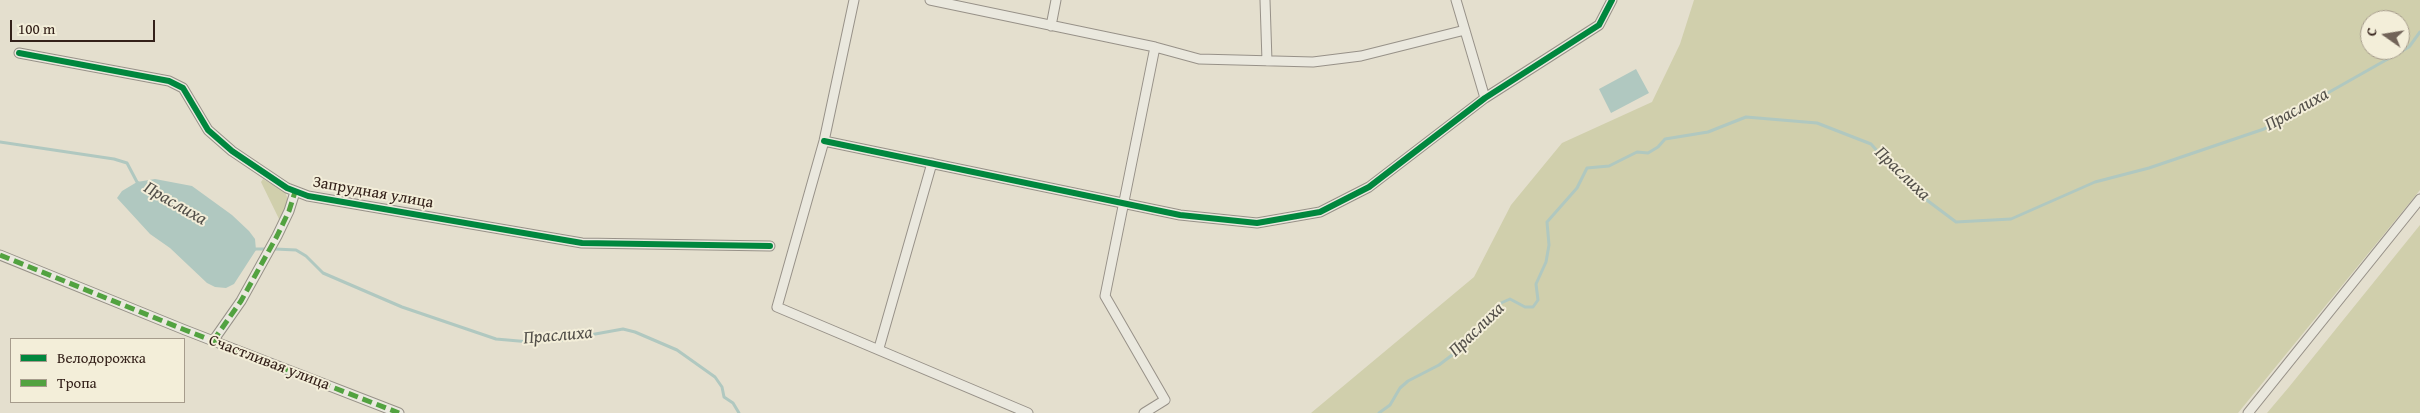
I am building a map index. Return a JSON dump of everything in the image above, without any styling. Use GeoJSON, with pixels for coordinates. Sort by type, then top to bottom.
{"type":"FeatureCollection","features":[{"type":"Feature","properties":{"kind":"street"},"geometry":{"type":"LineString","coordinates":[[854,0],[824,141],[777,307],[879,348],[1028,413]]}},
{"type":"Feature","properties":{"kind":"street"},"geometry":{"type":"LineString","coordinates":[[930,0],[1155,47],[1199,59],[1313,62],[1362,56],[1465,30]]}},
{"type":"Feature","properties":{"kind":"street"},"geometry":{"type":"LineString","coordinates":[[1051,26],[1056,0]]}},
{"type":"Feature","properties":{"kind":"street"},"geometry":{"type":"LineString","coordinates":[[1265,0],[1266,61]]}},
{"type":"Feature","properties":{"kind":"street"},"geometry":{"type":"LineString","coordinates":[[1456,0],[1486,98]]}},
{"type":"Feature","properties":{"kind":"street"},"geometry":{"type":"LineString","coordinates":[[824,141],[1180,215],[1257,223],[1320,212],[1369,187],[1486,98],[1599,25],[1612,0]]}},
{"type":"Feature","properties":{"kind":"street"},"geometry":{"type":"LineString","coordinates":[[1144,413],[1165,400],[1105,296],[1155,47]]}},
{"type":"Feature","properties":{"kind":"street","name":"Запрудная улица"},"geometry":{"type":"LineString","coordinates":[[19,53],[169,81],[183,88],[208,130],[232,151],[295,192],[368,207],[582,243],[770,246]]}},
{"type":"Feature","properties":{"kind":"street"},"geometry":{"type":"LineString","coordinates":[[879,348],[932,164]]}},
{"type":"Feature","properties":{"kind":"street"},"geometry":{"type":"LineString","coordinates":[[213,341],[241,301],[277,236],[289,212],[295,192]]}},
{"type":"Feature","properties":{"kind":"street"},"geometry":{"type":"LineString","coordinates":[[2248,413],[2420,199]]}},
{"type":"Feature","properties":{"kind":"street","name":"Счастливая улица"},"geometry":{"type":"LineString","coordinates":[[0,255],[213,341],[400,413]]}},
{"type":"Feature","properties":{"kind":"green space"},"geometry":{"type":"Polygon","coordinates":[[[1694,0],[2420,0],[2420,190],[2238,413],[1311,413],[1474,277],[1511,205],[1562,143],[1652,102],[1680,44],[1694,0]]]}},
{"type":"Feature","properties":{"kind":"green space"},"geometry":{"type":"Polygon","coordinates":[[[263,179],[285,192],[289,202],[280,221],[261,182],[263,179]]]}},
{"type":"Feature","properties":{"kind":"green space"},"geometry":{"type":"Polygon","coordinates":[[[2420,225],[2420,413],[2267,413],[2289,387],[2420,225]]]}},
{"type":"Feature","properties":{"kind":"water"},"geometry":{"type":"Polygon","coordinates":[[[1636,69],[1649,93],[1611,113],[1599,89],[1636,69]]]}},
{"type":"Feature","properties":{"kind":"water"},"geometry":{"type":"Polygon","coordinates":[[[155,179],[192,186],[232,215],[249,231],[255,239],[256,250],[234,284],[226,288],[215,287],[207,283],[170,248],[150,234],[117,198],[122,191],[137,182],[155,179]]]}},
{"type":"Feature","properties":{"kind":"waterway","name":"Праслиха"},"geometry":{"type":"LineString","coordinates":[[1379,413],[1390,405],[1400,388],[1408,381],[1439,365],[1464,346],[1492,316],[1501,303],[1510,299],[1525,307],[1533,307],[1538,300],[1536,284],[1546,262],[1549,245],[1547,222],[1577,188],[1587,168],[1609,166],[1637,152],[1648,153],[1658,147],[1665,139],[1708,132],[1746,117],[1817,123],[1871,144],[1908,186],[1956,222],[2011,219],[2095,182],[2149,168],[2264,129],[2409,47],[2420,32]]}},
{"type":"Feature","properties":{"kind":"waterway","name":"Праслиха"},"geometry":{"type":"LineString","coordinates":[[0,142],[114,159],[127,163],[140,184]]}},
{"type":"Feature","properties":{"kind":"waterway","name":"Праслиха"},"geometry":{"type":"LineString","coordinates":[[254,249],[267,249]]}},
{"type":"Feature","properties":{"kind":"waterway","name":"Праслиха"},"geometry":{"type":"LineString","coordinates":[[275,249],[296,250],[306,256],[323,273],[402,307],[496,339],[530,342],[562,340],[623,329],[635,332],[677,350],[715,377],[722,387],[724,397],[733,403],[739,413]]}},
{"type":"Feature","properties":{"kind":"marked path"},"geometry":{"type":"LineString","coordinates":[[213,341],[241,301],[277,236],[289,211],[295,192]]}},
{"type":"Feature","properties":{"kind":"marked path"},"geometry":{"type":"LineString","coordinates":[[0,255],[185,330],[399,413]]}},
{"type":"Feature","properties":{"kind":"cycle path"},"geometry":{"type":"LineString","coordinates":[[824,141],[1180,215],[1257,223],[1320,212],[1369,187],[1485,98],[1599,25],[1612,0]]}},
{"type":"Feature","properties":{"kind":"cycle path"},"geometry":{"type":"LineString","coordinates":[[19,53],[169,81],[183,88],[208,130],[232,151],[287,188],[308,196],[582,243],[770,246]]}}]}
